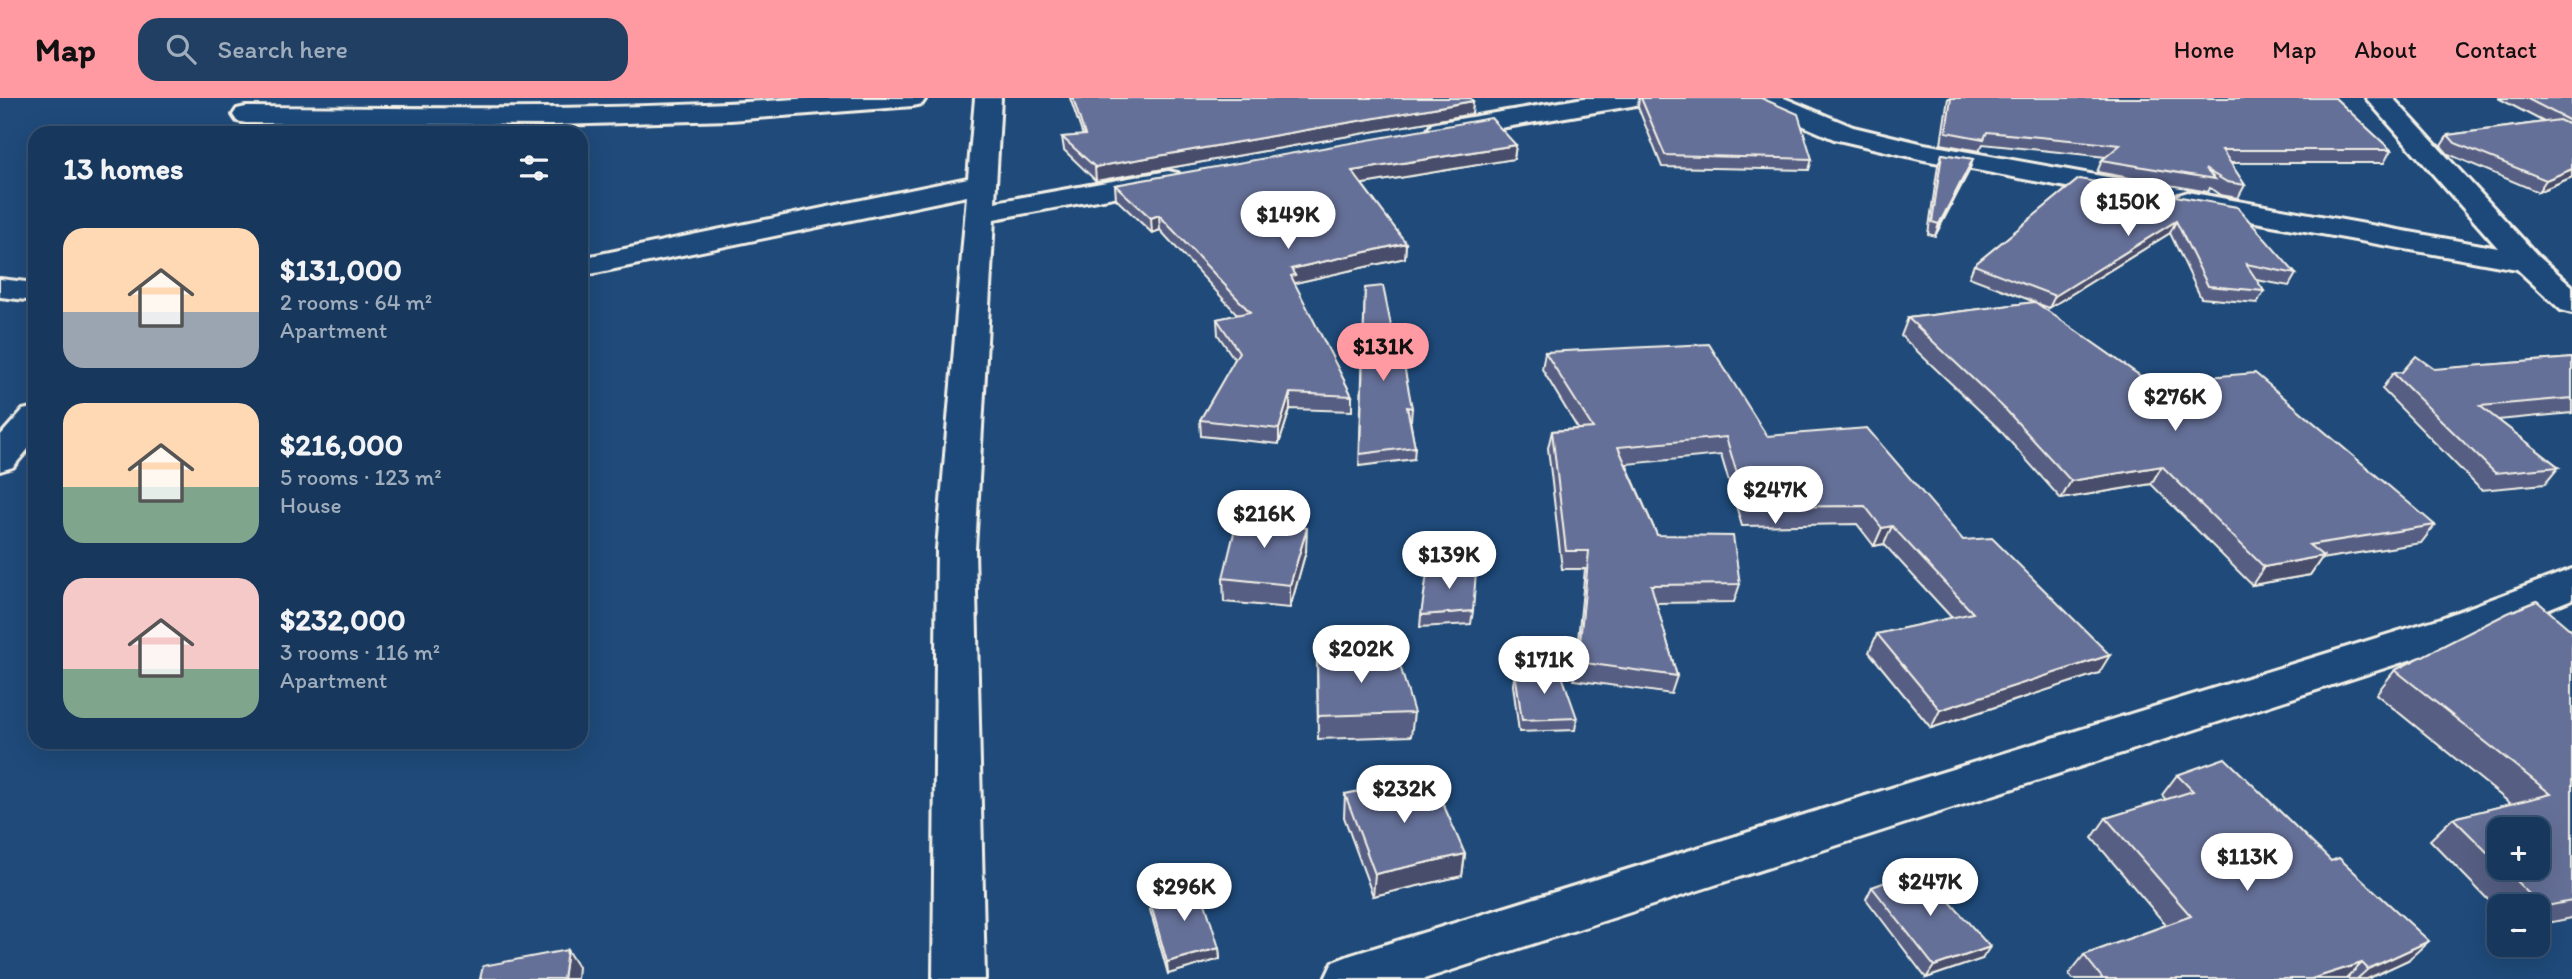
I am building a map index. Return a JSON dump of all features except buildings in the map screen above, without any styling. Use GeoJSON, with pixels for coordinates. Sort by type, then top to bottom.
{"type":"FeatureCollection","features":[{"type":"Feature","properties":{"kind":"street"},"geometry":{"type":"LineString","coordinates":[[247,115],[555,117],[730,112],[913,98]]}},
{"type":"Feature","properties":{"kind":"street"},"geometry":{"type":"LineString","coordinates":[[959,979],[956,549],[988,98]]}},
{"type":"Feature","properties":{"kind":"street"},"geometry":{"type":"LineString","coordinates":[[1415,134],[1631,98]]}},
{"type":"Feature","properties":{"kind":"street"},"geometry":{"type":"LineString","coordinates":[[1762,98],[1844,134],[1924,152],[2527,262]]}},
{"type":"Feature","properties":{"kind":"street"},"geometry":{"type":"LineString","coordinates":[[2379,98],[2527,262],[2571,299]]}},
{"type":"Feature","properties":{"kind":"street"},"geometry":{"type":"LineString","coordinates":[[588,266],[981,199],[1198,173]]}},
{"type":"Feature","properties":{"kind":"street"},"geometry":{"type":"LineString","coordinates":[[0,288],[28,291]]}},
{"type":"Feature","properties":{"kind":"street"},"geometry":{"type":"LineString","coordinates":[[0,459],[28,426]]}},
{"type":"Feature","properties":{"kind":"street"},"geometry":{"type":"LineString","coordinates":[[1351,979],[2456,629],[2572,583]]}}]}
